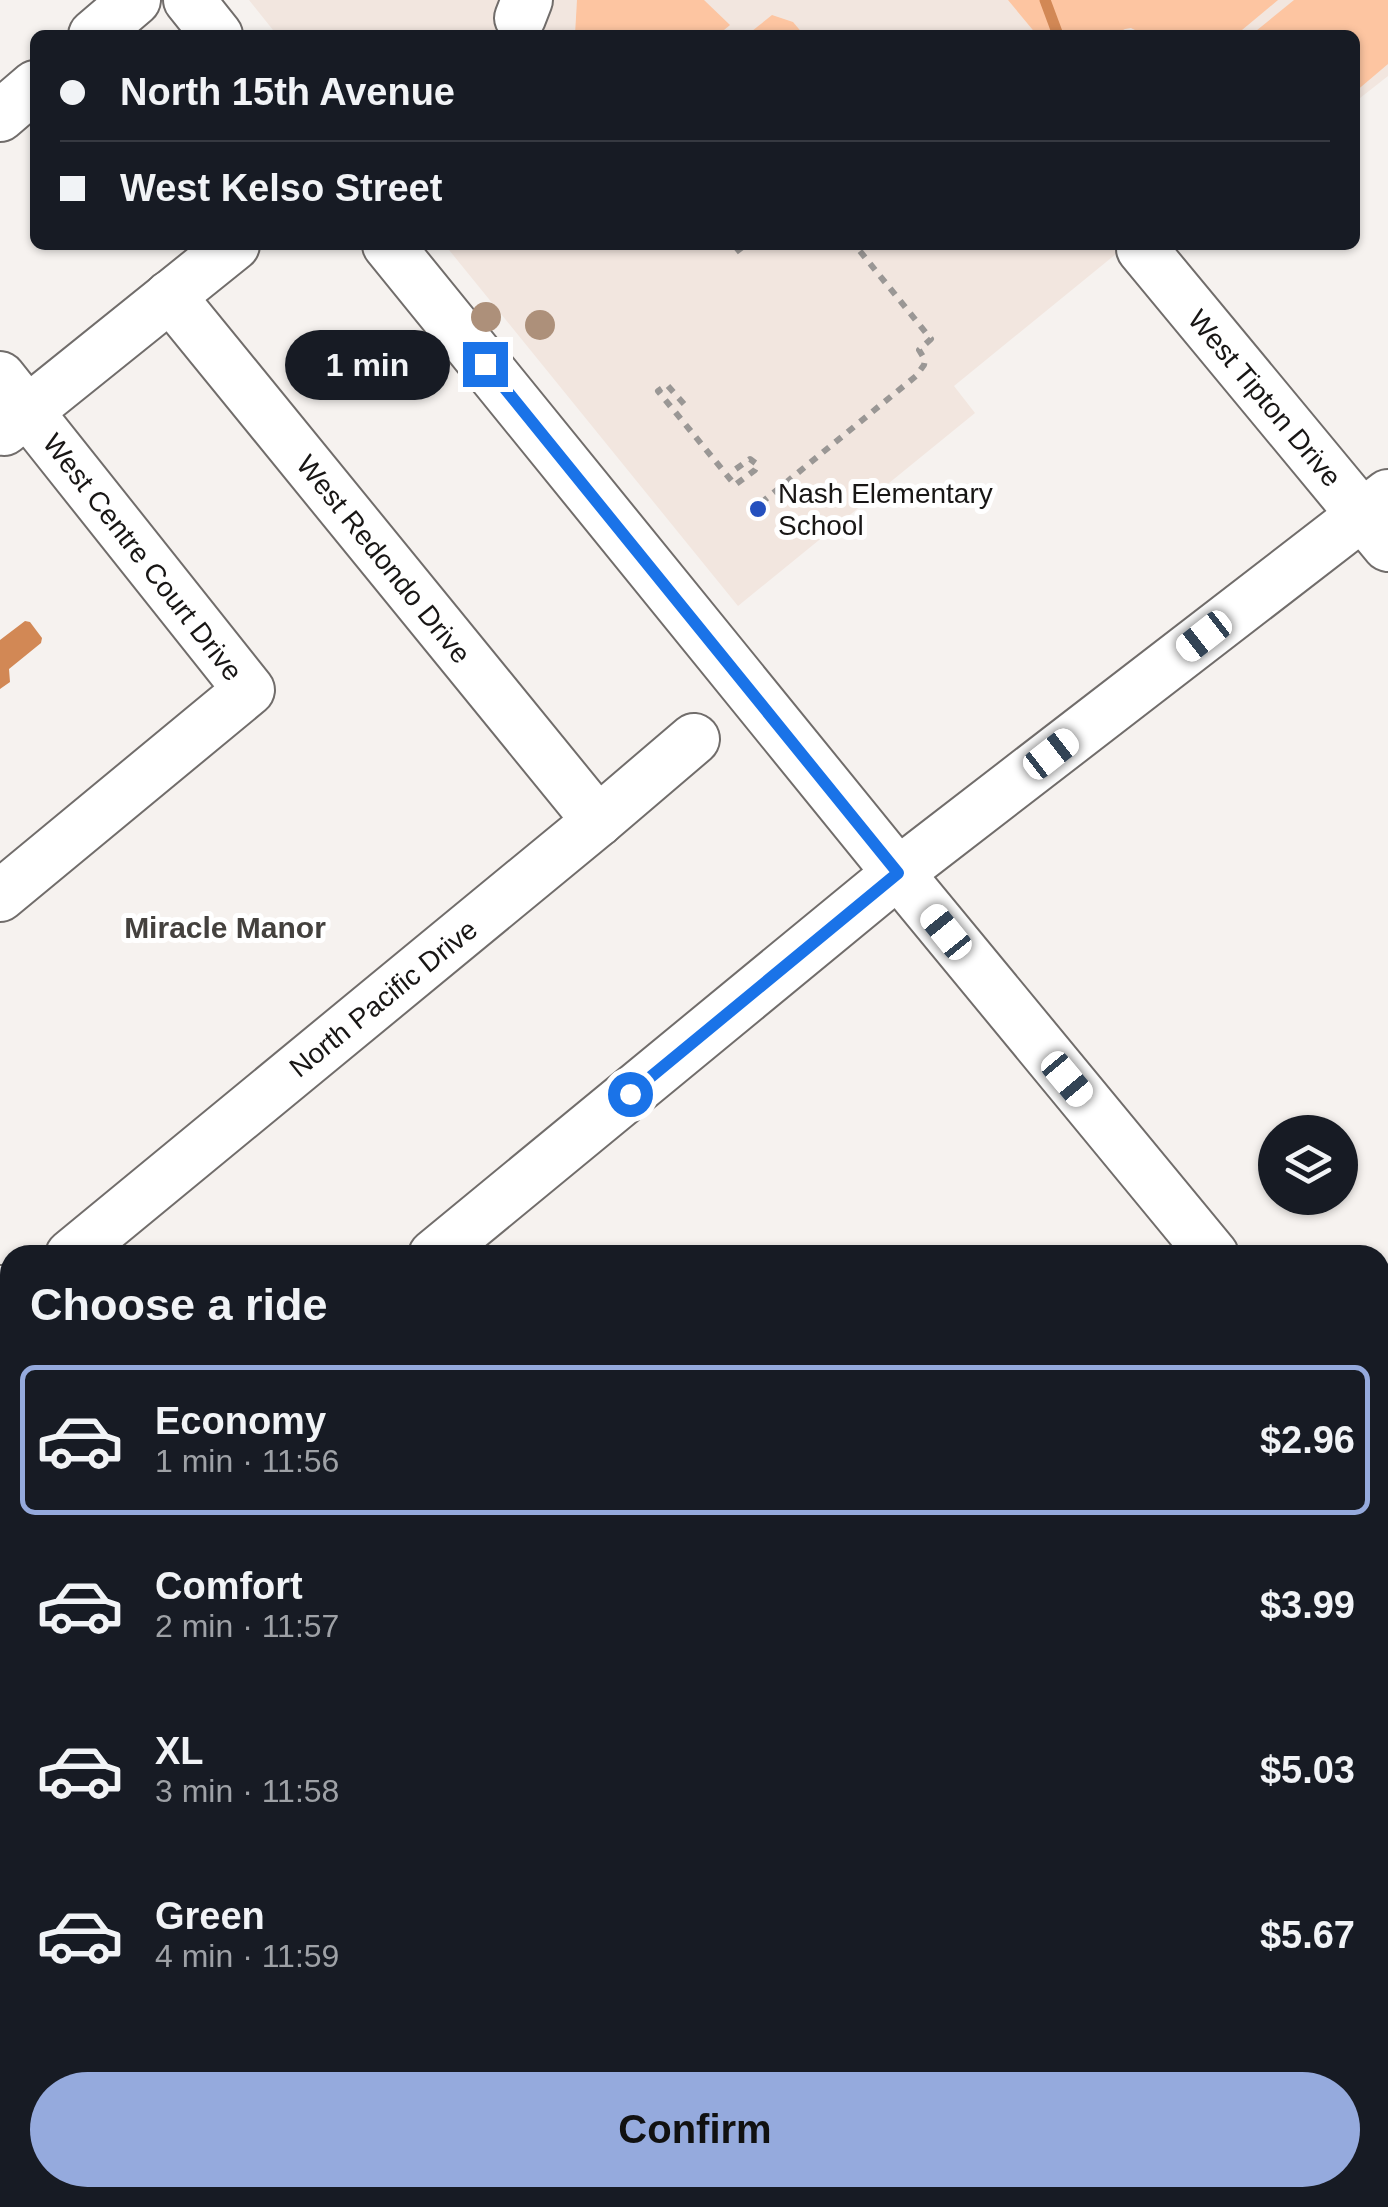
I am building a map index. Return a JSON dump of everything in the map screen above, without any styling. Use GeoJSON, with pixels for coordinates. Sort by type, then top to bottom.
{"type":"FeatureCollection","features":[{"type":"Feature","properties":{"kind":"street"},"geometry":{"type":"LineString","coordinates":[[100,30],[136,0]]}},
{"type":"Feature","properties":{"kind":"street"},"geometry":{"type":"LineString","coordinates":[[188,0],[213,30]]}},
{"type":"Feature","properties":{"kind":"street"},"geometry":{"type":"LineString","coordinates":[[0,116],[30,90]]}},
{"type":"Feature","properties":{"kind":"street"},"geometry":{"type":"LineString","coordinates":[[9,407],[170,296],[228,250]]}},
{"type":"Feature","properties":{"kind":"street"},"geometry":{"type":"LineString","coordinates":[[392,250],[1204,1245]]}},
{"type":"Feature","properties":{"kind":"street","name":"West Tipton Drive"},"geometry":{"type":"LineString","coordinates":[[1142,250],[1380,519]]}},
{"type":"Feature","properties":{"kind":"street","name":"West Redondo Drive"},"geometry":{"type":"LineString","coordinates":[[170,296],[598,821]]}},
{"type":"Feature","properties":{"kind":"street","name":"West Centre Court Drive"},"geometry":{"type":"LineString","coordinates":[[0,896],[249,690],[9,407]]}},
{"type":"Feature","properties":{"kind":"street"},"geometry":{"type":"LineString","coordinates":[[455,1245],[898,873],[1310,553],[1380,519]]}},
{"type":"Feature","properties":{"kind":"street","name":"North Pacific Drive"},"geometry":{"type":"LineString","coordinates":[[83,1245],[694,739]]}},
{"type":"Feature","properties":{"kind":"path"},"geometry":{"type":"LineString","coordinates":[[761,503],[916,376],[926,360],[919,350],[932,339],[859,250]]}},
{"type":"Feature","properties":{"kind":"path"},"geometry":{"type":"LineString","coordinates":[[684,404],[667,384],[658,392],[735,485],[757,468],[756,462],[747,460],[733,472]]}},
{"type":"Feature","properties":{"kind":"shaded area"},"geometry":{"type":"Polygon","coordinates":[[[249,0],[1388,0],[1388,76],[1360,98],[1360,30],[273,30],[249,0]]]}},
{"type":"Feature","properties":{"kind":"shaded area"},"geometry":{"type":"Polygon","coordinates":[[[577,0],[704,0],[730,25],[724,30],[575,30],[577,0]]]}},
{"type":"Feature","properties":{"kind":"shaded area"},"geometry":{"type":"Polygon","coordinates":[[[1008,0],[1278,0],[1242,30],[1033,30],[1008,0]]]}},
{"type":"Feature","properties":{"kind":"shaded area"},"geometry":{"type":"Polygon","coordinates":[[[1294,0],[1388,0],[1388,64],[1360,88],[1360,30],[1257,30],[1294,0]]]}},
{"type":"Feature","properties":{"kind":"shaded area"},"geometry":{"type":"Polygon","coordinates":[[[772,15],[793,22],[800,30],[753,30],[772,15]]]}},
{"type":"Feature","properties":{"kind":"shaded area","name":"Nash Elementary School"},"geometry":{"type":"Polygon","coordinates":[[[449,250],[1121,250],[954,386],[975,413],[738,606],[449,250]]]}},
{"type":"Feature","properties":{"kind":"shaded area"},"geometry":{"type":"Polygon","coordinates":[[[25,621],[42,638],[41,643],[9,669],[10,682],[0,689],[0,640],[25,621]]]}},
{"type":"Feature","properties":{"kind":"waterway"},"geometry":{"type":"LineString","coordinates":[[1045,0],[1056,30]]}},
{"type":"Feature","properties":{"kind":"place","name":"Nash Elementary School"},"geometry":{"type":"Point","coordinates":[758,509]}},
{"type":"Feature","properties":{"kind":"district","name":"Miracle Manor"},"geometry":{"type":"Point","coordinates":[225,928]}},
{"type":"Feature","properties":{"kind":"route"},"geometry":{"type":"LineString","coordinates":[[485,364],[898,873],[630,1094]]}}]}
